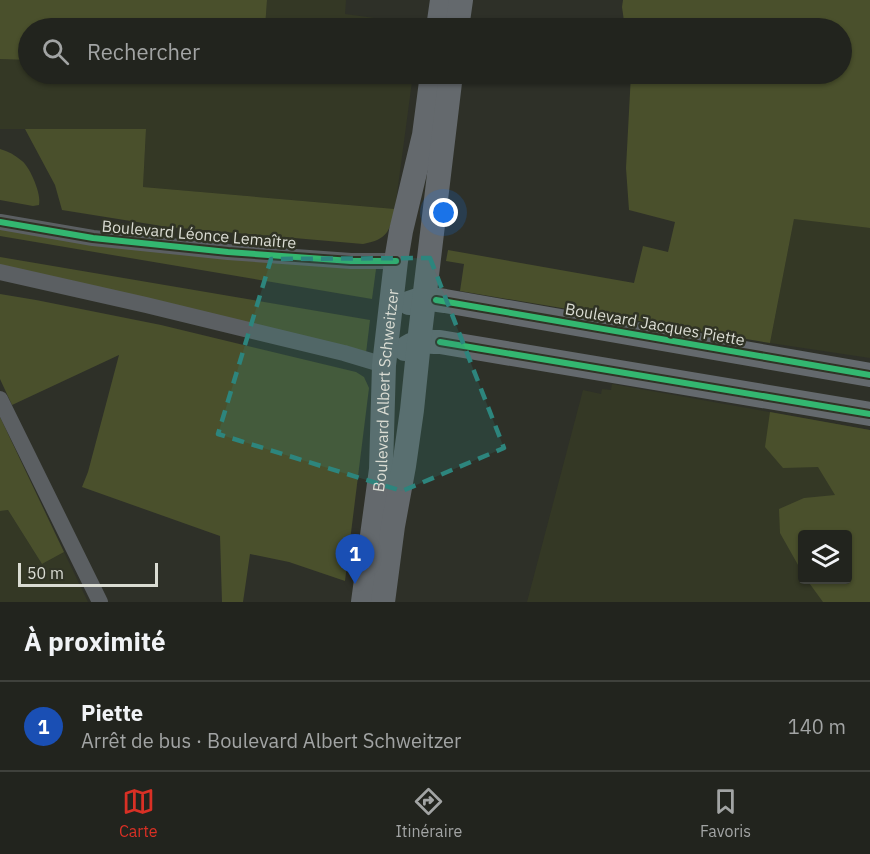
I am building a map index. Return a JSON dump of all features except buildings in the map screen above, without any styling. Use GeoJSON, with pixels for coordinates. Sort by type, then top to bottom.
{"type":"FeatureCollection","features":[{"type":"Feature","properties":{"kind":"main road"},"geometry":{"type":"LineString","coordinates":[[439,18],[442,0]]}},
{"type":"Feature","properties":{"kind":"main road"},"geometry":{"type":"LineString","coordinates":[[458,18],[461,0]]}},
{"type":"Feature","properties":{"kind":"main road","name":"Boulevard Albert Schweitzer"},"geometry":{"type":"LineString","coordinates":[[383,602],[397,501],[395,478],[406,289],[401,231],[424,135],[431,84]]}},
{"type":"Feature","properties":{"kind":"main road","name":"Boulevard Albert Schweitzer"},"geometry":{"type":"LineString","coordinates":[[363,602],[381,469],[401,354],[406,289],[441,161],[449,84]]}},
{"type":"Feature","properties":{"kind":"main road","name":"Boulevard Jacques Piette"},"geometry":{"type":"LineString","coordinates":[[406,289],[870,375]]}},
{"type":"Feature","properties":{"kind":"main road"},"geometry":{"type":"LineString","coordinates":[[401,354],[440,342],[451,343],[870,414]]}},
{"type":"Feature","properties":{"kind":"street","name":"Boulevard Léonce Lemaître"},"geometry":{"type":"LineString","coordinates":[[0,222],[93,238],[228,252],[351,261],[406,289]]}},
{"type":"Feature","properties":{"kind":"street"},"geometry":{"type":"LineString","coordinates":[[0,272],[344,353],[401,354]]}},
{"type":"Feature","properties":{"kind":"street"},"geometry":{"type":"LineString","coordinates":[[0,399],[100,602]]}},
{"type":"Feature","properties":{"kind":"highlighted area"},"geometry":{"type":"Polygon","coordinates":[[[430,258],[504,448],[402,491],[218,434],[271,259],[430,258]]]}},
{"type":"Feature","properties":{"kind":"shaded area"},"geometry":{"type":"Polygon","coordinates":[[[267,0],[346,0],[345,14],[375,18],[266,18],[267,0]]]}},
{"type":"Feature","properties":{"kind":"shaded area"},"geometry":{"type":"Polygon","coordinates":[[[0,59],[18,60],[18,84],[412,84],[395,209],[143,187],[146,129],[0,129],[0,59]]]}},
{"type":"Feature","properties":{"kind":"shaded area"},"geometry":{"type":"Polygon","coordinates":[[[794,218],[870,228],[870,358],[770,343],[794,218]]]}},
{"type":"Feature","properties":{"kind":"shaded area"},"geometry":{"type":"Polygon","coordinates":[[[612,384],[870,430],[870,602],[527,602],[583,390],[601,394],[602,389],[611,390],[612,384]]]}},
{"type":"Feature","properties":{"kind":"shaded area"},"geometry":{"type":"Polygon","coordinates":[[[8,510],[42,564],[64,552],[88,602],[0,602],[0,511],[8,510]]]}},
{"type":"Feature","properties":{"kind":"green space"},"geometry":{"type":"Polygon","coordinates":[[[0,0],[267,0],[266,18],[18,18],[18,60],[0,59],[0,0]]]}},
{"type":"Feature","properties":{"kind":"green space"},"geometry":{"type":"Polygon","coordinates":[[[623,0],[870,0],[870,228],[794,219],[770,343],[460,291],[464,264],[446,261],[448,250],[634,283],[643,246],[668,252],[675,222],[629,210],[626,168],[630,84],[852,84],[852,18],[624,18],[623,0]]]}},
{"type":"Feature","properties":{"kind":"green space"},"geometry":{"type":"Polygon","coordinates":[[[25,129],[146,129],[143,187],[395,209],[389,229],[383,237],[363,244],[168,227],[62,210],[55,185],[25,129]]]}},
{"type":"Feature","properties":{"kind":"green space"},"geometry":{"type":"Polygon","coordinates":[[[0,149],[14,155],[25,164],[37,188],[39,205],[0,200],[0,149]]]}},
{"type":"Feature","properties":{"kind":"green space"},"geometry":{"type":"Polygon","coordinates":[[[0,228],[376,269],[372,299],[0,236],[0,228]]]}},
{"type":"Feature","properties":{"kind":"green space"},"geometry":{"type":"Polygon","coordinates":[[[0,257],[370,320],[366,353],[0,266],[0,257]]]}},
{"type":"Feature","properties":{"kind":"green space"},"geometry":{"type":"Polygon","coordinates":[[[0,294],[161,325],[356,372],[364,377],[369,388],[345,581],[289,562],[250,554],[243,602],[222,602],[220,536],[82,487],[119,355],[12,405],[0,379],[0,294]]]}},
{"type":"Feature","properties":{"kind":"green space"},"geometry":{"type":"Polygon","coordinates":[[[770,412],[870,430],[870,602],[823,602],[810,584],[852,584],[852,530],[798,530],[798,565],[780,533],[779,509],[804,498],[835,495],[818,467],[783,468],[765,447],[770,412]]]}},
{"type":"Feature","properties":{"kind":"green space"},"geometry":{"type":"Polygon","coordinates":[[[0,417],[64,552],[42,564],[8,510],[0,511],[0,417]]]}},
{"type":"Feature","properties":{"kind":"cycle path"},"geometry":{"type":"LineString","coordinates":[[0,222],[93,238],[228,252],[351,261],[396,261]]}},
{"type":"Feature","properties":{"kind":"cycle path"},"geometry":{"type":"LineString","coordinates":[[436,300],[870,375]]}},
{"type":"Feature","properties":{"kind":"cycle path"},"geometry":{"type":"LineString","coordinates":[[440,342],[870,414]]}},
{"type":"Feature","properties":{"kind":"place","name":"Piette"},"geometry":{"type":"Point","coordinates":[355,584]}}]}
